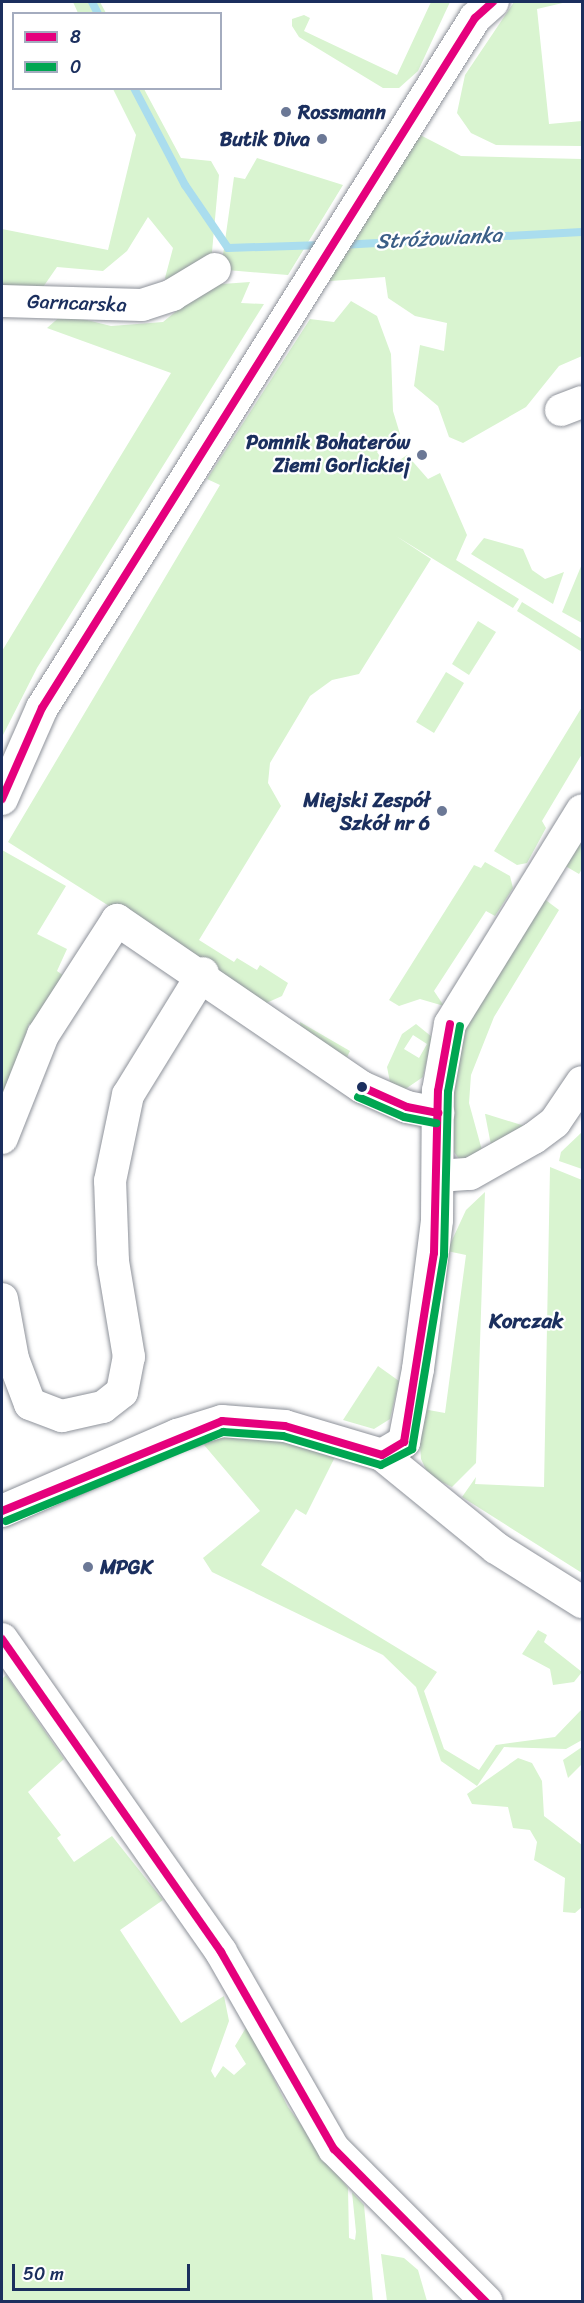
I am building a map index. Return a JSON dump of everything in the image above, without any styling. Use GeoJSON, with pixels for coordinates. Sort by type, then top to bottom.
{"type":"FeatureCollection","features":[{"type":"Feature","properties":{"kind":"street"},"geometry":{"type":"LineString","coordinates":[[2,799],[42,708],[482,7]]}},
{"type":"Feature","properties":{"kind":"street","name":"Garncarska"},"geometry":{"type":"LineString","coordinates":[[2,301],[142,305],[172,295],[214,268]]}},
{"type":"Feature","properties":{"kind":"street"},"geometry":{"type":"LineString","coordinates":[[382,1455],[404,1442],[414,1394],[437,1220],[438,1113],[450,1024],[582,810]]}},
{"type":"Feature","properties":{"kind":"street"},"geometry":{"type":"LineString","coordinates":[[2,1138],[43,1035],[117,920],[203,973],[362,1087],[407,1107],[438,1113]]}},
{"type":"Feature","properties":{"kind":"street"},"geometry":{"type":"LineString","coordinates":[[2,1299],[14,1359],[30,1404],[62,1416],[103,1407],[122,1392],[129,1357],[113,1261],[110,1181],[128,1095],[203,973]]}},
{"type":"Feature","properties":{"kind":"street"},"geometry":{"type":"LineString","coordinates":[[438,1176],[470,1174],[534,1138],[555,1122],[582,1083]]}},
{"type":"Feature","properties":{"kind":"street"},"geometry":{"type":"LineString","coordinates":[[2,1511],[177,1435],[222,1421],[285,1426],[382,1455],[496,1548],[582,1602]]}},
{"type":"Feature","properties":{"kind":"street"},"geometry":{"type":"LineString","coordinates":[[2,1639],[220,1952],[334,2149],[487,2301]]}},
{"type":"Feature","properties":{"kind":"green space"},"geometry":{"type":"Polygon","coordinates":[[[73,2],[100,2],[105,12],[78,12],[73,2]]]}},
{"type":"Feature","properties":{"kind":"green space"},"geometry":{"type":"Polygon","coordinates":[[[431,2],[450,2],[418,71],[399,88],[383,88],[299,37],[292,26],[292,19],[304,15],[310,18],[304,31],[397,75],[431,2]]]}},
{"type":"Feature","properties":{"kind":"green space"},"geometry":{"type":"Polygon","coordinates":[[[514,2],[567,2],[537,9],[549,124],[582,121],[582,146],[496,145],[471,133],[457,113],[465,75],[514,2]]]}},
{"type":"Feature","properties":{"kind":"green space"},"geometry":{"type":"Polygon","coordinates":[[[114,90],[145,90],[181,158],[211,161],[219,175],[211,263],[174,289],[165,278],[173,248],[148,217],[127,251],[103,271],[57,267],[41,290],[2,296],[2,229],[108,250],[136,135],[114,90]]]}},
{"type":"Feature","properties":{"kind":"green space"},"geometry":{"type":"Polygon","coordinates":[[[393,121],[461,156],[582,159],[582,356],[559,366],[526,407],[463,443],[449,437],[438,406],[414,386],[420,345],[444,351],[447,323],[415,316],[388,298],[385,277],[317,282],[296,278],[393,121]]]}},
{"type":"Feature","properties":{"kind":"green space"},"geometry":{"type":"Polygon","coordinates":[[[257,158],[343,185],[288,275],[227,270],[222,262],[234,177],[245,179],[257,158]]]}},
{"type":"Feature","properties":{"kind":"green space"},"geometry":{"type":"Polygon","coordinates":[[[250,282],[241,303],[264,304],[37,668],[2,737],[2,651],[171,373],[47,328],[63,314],[111,326],[163,322],[208,285],[250,282]]]}},
{"type":"Feature","properties":{"kind":"green space"},"geometry":{"type":"Polygon","coordinates":[[[351,301],[377,316],[391,354],[393,411],[400,434],[377,452],[388,468],[407,455],[428,479],[440,473],[467,535],[456,560],[519,599],[513,608],[396,536],[431,559],[359,674],[332,680],[310,696],[270,763],[268,783],[281,806],[199,940],[234,962],[237,958],[257,970],[260,965],[288,983],[282,996],[264,1004],[8,842],[220,485],[207,479],[310,319],[334,322],[351,301]]]}},
{"type":"Feature","properties":{"kind":"green space"},"geometry":{"type":"Polygon","coordinates":[[[484,538],[523,549],[532,570],[545,579],[564,572],[553,604],[471,554],[484,538]]]}},
{"type":"Feature","properties":{"kind":"green space"},"geometry":{"type":"Polygon","coordinates":[[[582,564],[582,623],[562,612],[582,564]]]}},
{"type":"Feature","properties":{"kind":"green space"},"geometry":{"type":"Polygon","coordinates":[[[522,602],[582,639],[582,652],[517,611],[522,602]]]}},
{"type":"Feature","properties":{"kind":"green space"},"geometry":{"type":"Polygon","coordinates":[[[478,621],[496,632],[469,675],[452,664],[478,621]]]}},
{"type":"Feature","properties":{"kind":"green space"},"geometry":{"type":"Polygon","coordinates":[[[446,672],[464,683],[434,733],[416,722],[446,672]]]}},
{"type":"Feature","properties":{"kind":"green space"},"geometry":{"type":"Polygon","coordinates":[[[582,707],[582,754],[542,821],[546,828],[527,863],[517,865],[494,851],[582,707]]]}},
{"type":"Feature","properties":{"kind":"green space"},"geometry":{"type":"Polygon","coordinates":[[[582,831],[582,869],[579,874],[562,864],[582,831]]]}},
{"type":"Feature","properties":{"kind":"green space"},"geometry":{"type":"Polygon","coordinates":[[[2,850],[66,886],[37,934],[67,949],[57,971],[71,981],[40,1030],[29,1024],[2,1106],[2,850]]]}},
{"type":"Feature","properties":{"kind":"green space"},"geometry":{"type":"Polygon","coordinates":[[[485,862],[510,876],[513,888],[495,916],[486,911],[434,991],[444,1006],[420,999],[399,1006],[389,1000],[474,865],[481,868],[485,862]]]}},
{"type":"Feature","properties":{"kind":"green space"},"geometry":{"type":"Polygon","coordinates":[[[543,898],[559,910],[494,1017],[471,1075],[469,1103],[483,1154],[459,1159],[454,1152],[452,1098],[456,1054],[466,1025],[543,898]]]}},
{"type":"Feature","properties":{"kind":"green space"},"geometry":{"type":"Polygon","coordinates":[[[300,1022],[350,1051],[347,1057],[301,1029],[300,1022]]]}},
{"type":"Feature","properties":{"kind":"green space"},"geometry":{"type":"Polygon","coordinates":[[[416,1024],[432,1037],[423,1077],[404,1090],[390,1082],[387,1067],[402,1034],[416,1024]],[[413,1035],[404,1049],[419,1058],[427,1044],[413,1035]]]}},
{"type":"Feature","properties":{"kind":"green space"},"geometry":{"type":"Polygon","coordinates":[[[486,1114],[528,1127],[491,1145],[486,1114]]]}},
{"type":"Feature","properties":{"kind":"green space"},"geometry":{"type":"Polygon","coordinates":[[[582,1132],[582,1169],[559,1161],[561,1152],[582,1132]]]}},
{"type":"Feature","properties":{"kind":"green space"},"geometry":{"type":"Polygon","coordinates":[[[550,1167],[582,1180],[582,1573],[462,1497],[476,1477],[475,1484],[544,1487],[550,1167]]]}},
{"type":"Feature","properties":{"kind":"green space"},"geometry":{"type":"Polygon","coordinates":[[[485,1192],[476,1463],[452,1487],[429,1476],[421,1459],[419,1429],[423,1409],[445,1413],[466,1255],[447,1251],[466,1210],[485,1192]]]}},
{"type":"Feature","properties":{"kind":"green space"},"geometry":{"type":"Polygon","coordinates":[[[378,1366],[399,1381],[390,1419],[374,1429],[343,1420],[378,1366]]]}},
{"type":"Feature","properties":{"kind":"green space"},"geometry":{"type":"Polygon","coordinates":[[[241,1432],[337,1453],[306,1515],[296,1509],[261,1565],[437,1672],[424,1691],[444,1749],[479,1770],[496,1745],[555,1737],[582,1709],[582,1740],[566,1749],[504,1747],[477,1786],[441,1761],[416,1687],[383,1655],[212,1572],[203,1558],[260,1511],[199,1439],[241,1432]]]}},
{"type":"Feature","properties":{"kind":"green space"},"geometry":{"type":"Polygon","coordinates":[[[538,1630],[547,1635],[544,1642],[582,1672],[574,1682],[553,1685],[550,1669],[522,1654],[538,1630]]]}},
{"type":"Feature","properties":{"kind":"green space"},"geometry":{"type":"Polygon","coordinates":[[[6,1675],[64,1759],[28,1792],[61,1835],[57,1838],[74,1862],[112,1836],[163,1900],[120,1930],[181,2023],[224,1996],[229,2021],[211,2071],[215,2078],[223,2066],[234,2075],[246,2064],[235,2046],[247,2026],[288,2107],[348,2188],[349,2238],[355,2240],[356,2232],[352,2192],[364,2205],[373,2301],[2,2302],[2,1679],[6,1675]]]}},
{"type":"Feature","properties":{"kind":"green space"},"geometry":{"type":"Polygon","coordinates":[[[582,1747],[582,1764],[568,1778],[563,1760],[582,1747]]]}},
{"type":"Feature","properties":{"kind":"green space"},"geometry":{"type":"Polygon","coordinates":[[[518,1758],[532,1763],[542,1781],[544,1816],[582,1845],[582,1907],[575,1913],[563,1912],[565,1878],[534,1860],[537,1842],[530,1830],[513,1828],[508,1807],[472,1804],[467,1794],[518,1758]]]}},
{"type":"Feature","properties":{"kind":"green space"},"geometry":{"type":"Polygon","coordinates":[[[381,2254],[404,2258],[418,2270],[427,2301],[387,2301],[381,2254]]]}},
{"type":"Feature","properties":{"kind":"waterway","name":"Stróżowianka"},"geometry":{"type":"LineString","coordinates":[[92,2],[97,12]]}},
{"type":"Feature","properties":{"kind":"waterway","name":"Stróżowianka"},"geometry":{"type":"LineString","coordinates":[[135,90],[185,185],[228,248],[323,245]]}},
{"type":"Feature","properties":{"kind":"waterway","name":"Stróżowianka"},"geometry":{"type":"LineString","coordinates":[[341,245],[582,232]]}},
{"type":"Feature","properties":{"kind":"transit line","name":"8"},"geometry":{"type":"LineString","coordinates":[[2,799],[42,708],[475,18],[493,2]]}},
{"type":"Feature","properties":{"kind":"transit line","name":"8"},"geometry":{"type":"LineString","coordinates":[[2,1511],[222,1421],[285,1426],[382,1455],[404,1442],[434,1253],[438,1091],[450,1024]]}},
{"type":"Feature","properties":{"kind":"transit line","name":"0"},"geometry":{"type":"LineString","coordinates":[[6,1521],[223,1432],[283,1436],[381,1465],[412,1449],[444,1255],[448,1092],[460,1026]]}},
{"type":"Feature","properties":{"kind":"transit line","name":"8"},"geometry":{"type":"LineString","coordinates":[[362,1087],[407,1107],[438,1113]]}},
{"type":"Feature","properties":{"kind":"transit line","name":"0"},"geometry":{"type":"LineString","coordinates":[[358,1097],[404,1117],[436,1123]]}},
{"type":"Feature","properties":{"kind":"transit line","name":"8"},"geometry":{"type":"LineString","coordinates":[[2,1639],[221,1952],[334,2149],[486,2302]]}},
{"type":"Feature","properties":{"kind":"place","name":"Rossmann"},"geometry":{"type":"Point","coordinates":[286,112]}},
{"type":"Feature","properties":{"kind":"place","name":"Butik Diva"},"geometry":{"type":"Point","coordinates":[322,139]}},
{"type":"Feature","properties":{"kind":"place","name":"Pomnik Bohaterów Ziemi Gorlickiej"},"geometry":{"type":"Point","coordinates":[422,455]}},
{"type":"Feature","properties":{"kind":"place","name":"Miejski Zespół Szkół nr 6"},"geometry":{"type":"Point","coordinates":[442,811]}},
{"type":"Feature","properties":{"kind":"place","name":"MPGK"},"geometry":{"type":"Point","coordinates":[88,1567]}},
{"type":"Feature","properties":{"kind":"district","name":"Korczak"},"geometry":{"type":"Point","coordinates":[526,1321]}}]}
